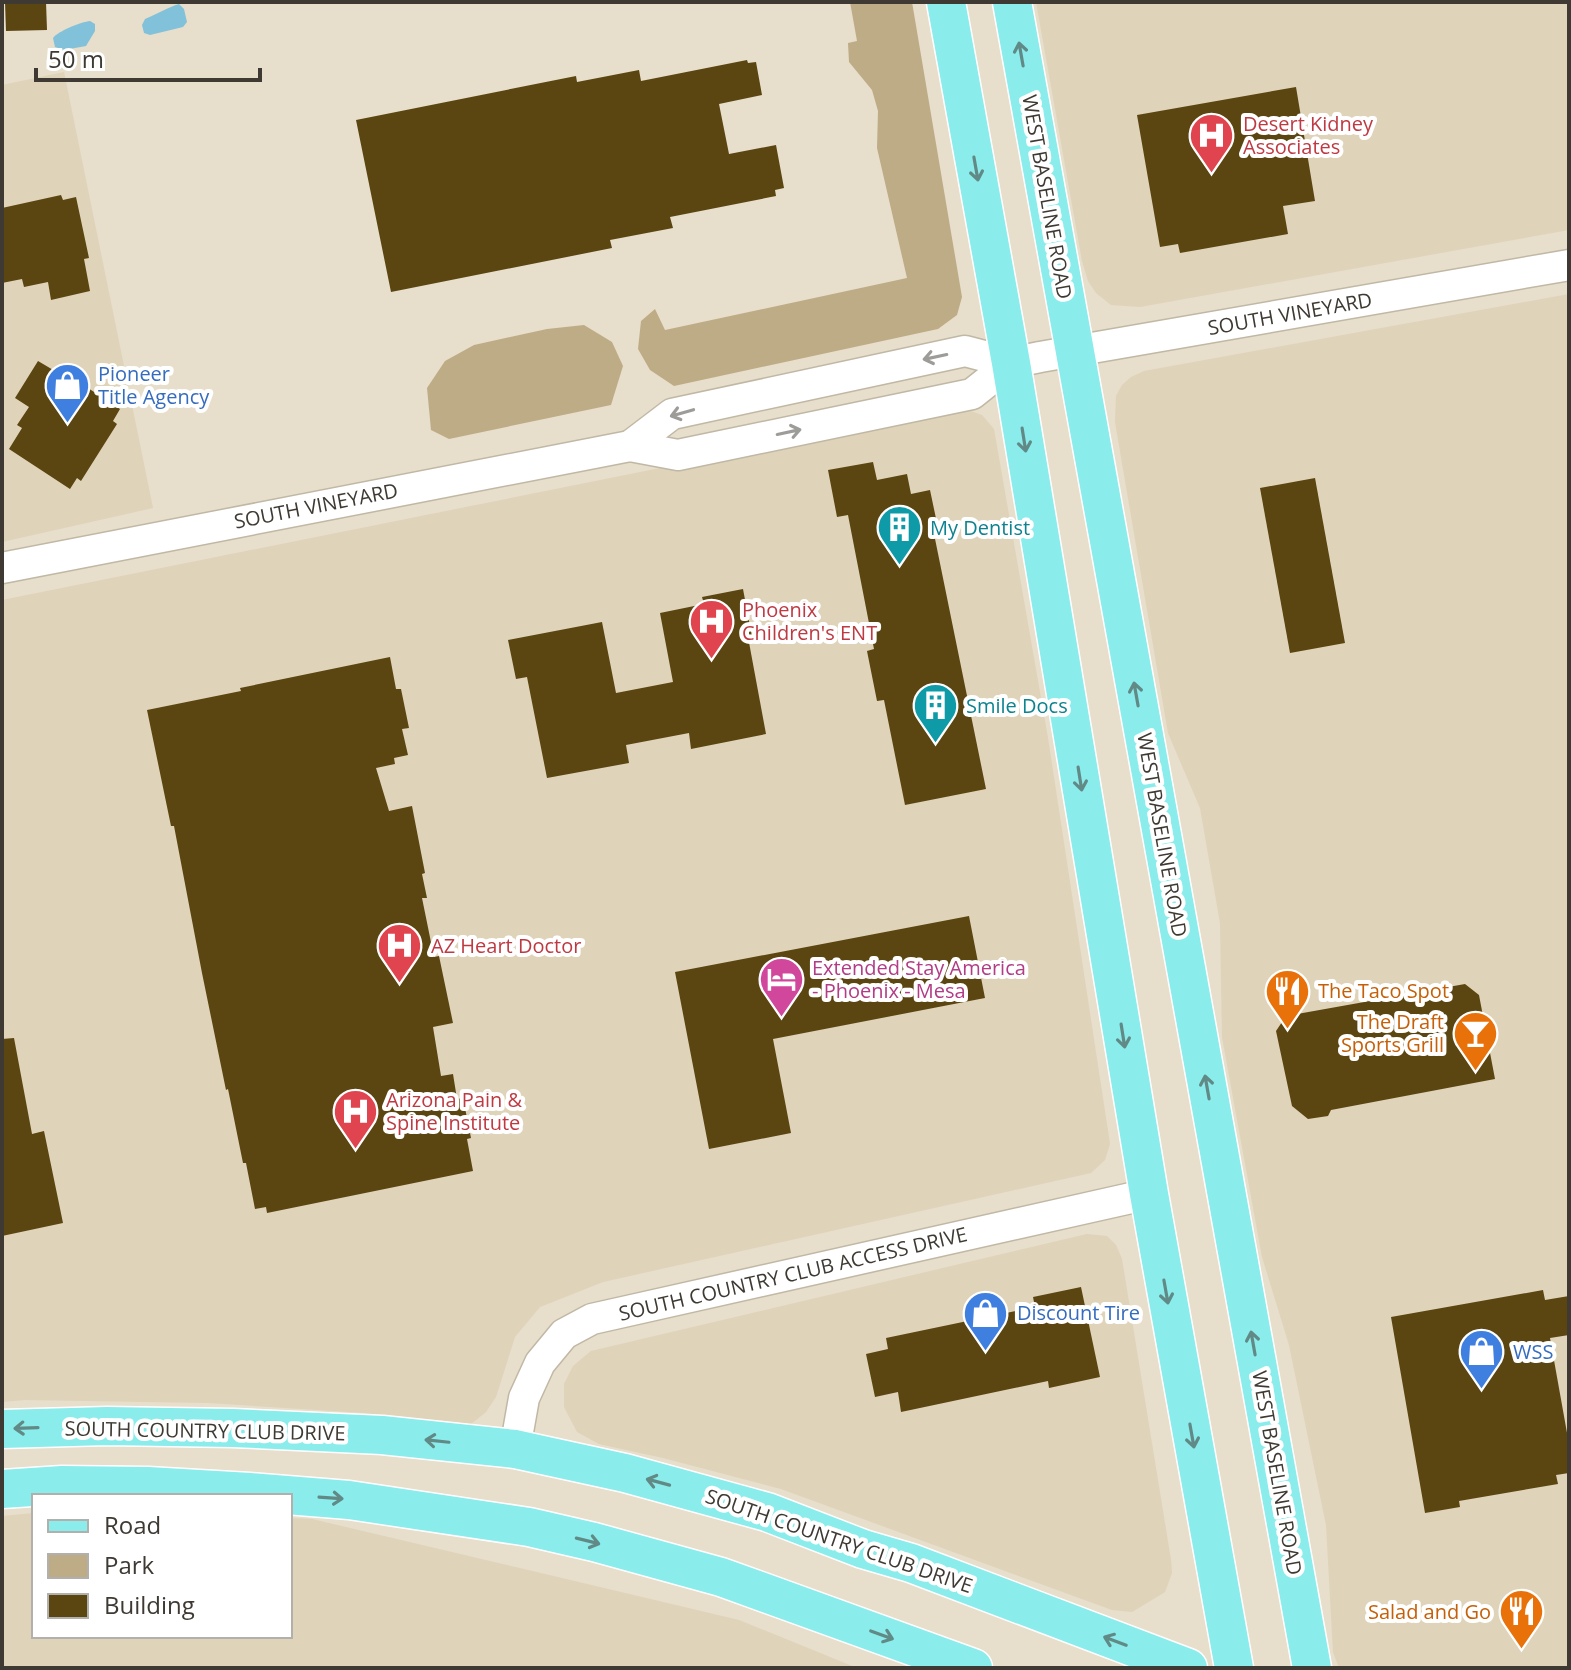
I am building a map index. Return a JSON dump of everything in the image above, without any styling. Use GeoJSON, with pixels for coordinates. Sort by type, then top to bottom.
{"type":"FeatureCollection","features":[{"type":"Feature","properties":{"kind":"main road"},"geometry":{"type":"LineString","coordinates":[[946,2],[1011,363],[1149,1194],[1234,1668]]}},
{"type":"Feature","properties":{"kind":"main road","name":"WEST BASELINE ROAD"},"geometry":{"type":"LineString","coordinates":[[1012,2],[1312,1668]]}},
{"type":"Feature","properties":{"kind":"main road","name":"SOUTH COUNTRY CLUB DRIVE"},"geometry":{"type":"LineString","coordinates":[[2,1429],[107,1426],[233,1428],[382,1435],[515,1449],[625,1473],[767,1512],[1188,1668]]}},
{"type":"Feature","properties":{"kind":"main road"},"geometry":{"type":"LineString","coordinates":[[2,1489],[62,1485],[148,1486],[275,1494]]}},
{"type":"Feature","properties":{"kind":"main road"},"geometry":{"type":"LineString","coordinates":[[292,1495],[349,1500],[529,1527],[594,1542],[721,1577],[973,1668]]}},
{"type":"Feature","properties":{"kind":"street","name":"SOUTH VINEYARD"},"geometry":{"type":"LineString","coordinates":[[630,446],[672,414],[965,351],[1011,363],[1569,265]]}},
{"type":"Feature","properties":{"kind":"street","name":"SOUTH VINEYARD"},"geometry":{"type":"LineString","coordinates":[[2,568],[630,446],[678,455],[972,394],[1011,363]]}},
{"type":"Feature","properties":{"kind":"street","name":"SOUTH COUNTRY CLUB ACCESS DRIVE"},"geometry":{"type":"LineString","coordinates":[[515,1449],[524,1398],[540,1363],[564,1334],[592,1319],[1149,1194]]}},
{"type":"Feature","properties":{"kind":"shaded area"},"geometry":{"type":"Polygon","coordinates":[[[1036,2],[1569,2],[1569,230],[1140,307],[1111,305],[1096,293],[1088,281],[1082,261],[1036,2]]]}},
{"type":"Feature","properties":{"kind":"shaded area"},"geometry":{"type":"Polygon","coordinates":[[[64,72],[153,508],[2,542],[2,85],[64,72]]]}},
{"type":"Feature","properties":{"kind":"shaded area"},"geometry":{"type":"Polygon","coordinates":[[[1569,294],[1569,1668],[1339,1668],[1333,1652],[1326,1525],[1289,1345],[1262,1257],[1222,1037],[1220,923],[1200,808],[1168,733],[1115,422],[1116,396],[1122,385],[1144,371],[1569,294]]]}},
{"type":"Feature","properties":{"kind":"shaded area"},"geometry":{"type":"Polygon","coordinates":[[[950,410],[968,410],[982,415],[994,429],[1048,738],[1110,1144],[1105,1160],[1091,1173],[603,1282],[540,1307],[515,1337],[496,1397],[486,1412],[471,1424],[365,1413],[209,1403],[2,1402],[2,600],[950,410]]]}},
{"type":"Feature","properties":{"kind":"shaded area"},"geometry":{"type":"Polygon","coordinates":[[[1087,1234],[1107,1236],[1116,1245],[1122,1259],[1171,1560],[1172,1573],[1165,1592],[1132,1612],[1112,1610],[781,1489],[599,1444],[577,1432],[564,1407],[564,1384],[573,1366],[591,1351],[1087,1234]]]}},
{"type":"Feature","properties":{"kind":"shaded area"},"geometry":{"type":"Polygon","coordinates":[[[32,1513],[32,1638],[292,1638],[292,1518],[312,1519],[739,1620],[857,1668],[2,1668],[2,1516],[32,1513]]]}},
{"type":"Feature","properties":{"kind":"green space"},"geometry":{"type":"Polygon","coordinates":[[[850,2],[912,2],[962,297],[957,315],[938,329],[674,386],[650,370],[638,349],[641,321],[655,309],[665,330],[907,278],[877,148],[878,111],[872,90],[849,62],[848,43],[857,41],[850,2]]]}},
{"type":"Feature","properties":{"kind":"green space"},"geometry":{"type":"Polygon","coordinates":[[[584,325],[612,342],[623,366],[611,405],[449,439],[431,430],[427,388],[445,361],[474,345],[547,329],[584,325]]]}},
{"type":"Feature","properties":{"kind":"water"},"geometry":{"type":"Polygon","coordinates":[[[179,4],[184,9],[187,22],[183,27],[150,35],[144,33],[142,25],[145,19],[179,4]]]}},
{"type":"Feature","properties":{"kind":"water"},"geometry":{"type":"Polygon","coordinates":[[[90,21],[95,24],[95,31],[86,46],[64,50],[55,47],[53,38],[56,35],[90,21]]]}},
{"type":"Feature","properties":{"kind":"building"},"geometry":{"type":"Polygon","coordinates":[[[5,2],[46,2],[47,30],[6,31],[5,2]]]}},
{"type":"Feature","properties":{"kind":"building"},"geometry":{"type":"Polygon","coordinates":[[[747,60],[748,63],[756,62],[762,95],[719,104],[729,154],[776,145],[784,188],[775,190],[776,196],[670,217],[673,228],[610,240],[612,248],[391,292],[356,120],[576,76],[577,82],[639,70],[641,81],[747,60]]]}},
{"type":"Feature","properties":{"kind":"building","name":"Desert Kidney Associates"},"geometry":{"type":"Polygon","coordinates":[[[1296,87],[1315,201],[1283,206],[1288,234],[1180,253],[1178,244],[1160,247],[1137,115],[1296,87]]]}},
{"type":"Feature","properties":{"kind":"building"},"geometry":{"type":"Polygon","coordinates":[[[61,195],[63,200],[76,197],[89,258],[84,259],[90,291],[51,300],[48,282],[24,287],[22,279],[2,283],[2,208],[61,195]]]}},
{"type":"Feature","properties":{"kind":"building","name":"Pioneer Title Agency"},"geometry":{"type":"Polygon","coordinates":[[[38,361],[60,374],[62,371],[120,409],[113,421],[117,424],[81,481],[77,478],[70,489],[9,449],[22,428],[17,425],[29,407],[15,398],[38,361]]]}},
{"type":"Feature","properties":{"kind":"building"},"geometry":{"type":"Polygon","coordinates":[[[873,462],[877,480],[907,474],[911,494],[930,490],[938,528],[933,529],[986,789],[905,805],[884,700],[877,701],[867,651],[874,649],[848,515],[837,517],[828,470],[873,462]]]}},
{"type":"Feature","properties":{"kind":"building"},"geometry":{"type":"Polygon","coordinates":[[[1315,478],[1345,643],[1290,653],[1260,488],[1315,478]]]}},
{"type":"Feature","properties":{"kind":"building"},"geometry":{"type":"Polygon","coordinates":[[[743,589],[752,637],[748,637],[766,734],[691,749],[689,733],[626,745],[629,763],[547,778],[527,677],[516,679],[508,640],[602,622],[616,693],[673,682],[660,613],[704,604],[702,597],[743,589]]]}},
{"type":"Feature","properties":{"kind":"building"},"geometry":{"type":"Polygon","coordinates":[[[390,657],[396,689],[401,689],[409,728],[402,729],[408,755],[394,758],[395,764],[376,768],[389,811],[412,806],[425,873],[422,874],[427,898],[422,898],[434,957],[439,956],[453,1023],[433,1027],[441,1076],[453,1074],[457,1099],[463,1098],[471,1138],[467,1139],[473,1171],[267,1213],[266,1207],[255,1209],[246,1163],[243,1163],[147,710],[390,657]]]}},
{"type":"Feature","properties":{"kind":"building","name":"Extended Stay America - Phoenix - Mesa"},"geometry":{"type":"Polygon","coordinates":[[[969,916],[985,998],[773,1039],[791,1133],[709,1149],[675,972],[969,916]]]}},
{"type":"Feature","properties":{"kind":"building"},"geometry":{"type":"Polygon","coordinates":[[[1465,984],[1479,995],[1495,1079],[1331,1110],[1328,1116],[1308,1119],[1292,1106],[1276,1031],[1286,1016],[1465,984]]]}},
{"type":"Feature","properties":{"kind":"building"},"geometry":{"type":"Polygon","coordinates":[[[14,1038],[32,1134],[44,1131],[63,1223],[2,1236],[2,1039],[14,1038]]]}},
{"type":"Feature","properties":{"kind":"building","name":"Discount Tire"},"geometry":{"type":"Polygon","coordinates":[[[1081,1287],[1100,1377],[1049,1388],[1048,1381],[901,1412],[898,1392],[875,1397],[866,1354],[888,1349],[886,1338],[1035,1307],[1033,1297],[1081,1287]]]}},
{"type":"Feature","properties":{"kind":"building","name":"WSS"},"geometry":{"type":"Polygon","coordinates":[[[1543,1290],[1545,1300],[1569,1296],[1569,1335],[1550,1338],[1569,1444],[1569,1473],[1556,1475],[1558,1484],[1459,1501],[1460,1507],[1425,1513],[1391,1317],[1543,1290]]]}},
{"type":"Feature","properties":{"kind":"place","name":"Desert Kidney Associates"},"geometry":{"type":"Point","coordinates":[1212,174]}},
{"type":"Feature","properties":{"kind":"place","name":"Pioneer Title Agency"},"geometry":{"type":"Point","coordinates":[67,425]}},
{"type":"Feature","properties":{"kind":"place","name":"My Dentist"},"geometry":{"type":"Point","coordinates":[899,567]}},
{"type":"Feature","properties":{"kind":"place","name":"Phoenix Children's ENT"},"geometry":{"type":"Point","coordinates":[711,660]}},
{"type":"Feature","properties":{"kind":"place","name":"Smile Docs"},"geometry":{"type":"Point","coordinates":[935,745]}},
{"type":"Feature","properties":{"kind":"place","name":"AZ Heart Doctor"},"geometry":{"type":"Point","coordinates":[400,985]}},
{"type":"Feature","properties":{"kind":"place","name":"Extended Stay America - Phoenix - Mesa"},"geometry":{"type":"Point","coordinates":[781,1018]}},
{"type":"Feature","properties":{"kind":"place","name":"The Taco Spot"},"geometry":{"type":"Point","coordinates":[1287,1030]}},
{"type":"Feature","properties":{"kind":"place","name":"The Draft Sports Grill"},"geometry":{"type":"Point","coordinates":[1475,1073]}},
{"type":"Feature","properties":{"kind":"place","name":"Arizona Pain & Spine Institute"},"geometry":{"type":"Point","coordinates":[355,1150]}},
{"type":"Feature","properties":{"kind":"place","name":"Discount Tire"},"geometry":{"type":"Point","coordinates":[986,1352]}},
{"type":"Feature","properties":{"kind":"place","name":"WSS"},"geometry":{"type":"Point","coordinates":[1482,1391]}},
{"type":"Feature","properties":{"kind":"place","name":"Salad and Go"},"geometry":{"type":"Point","coordinates":[1522,1651]}}]}
